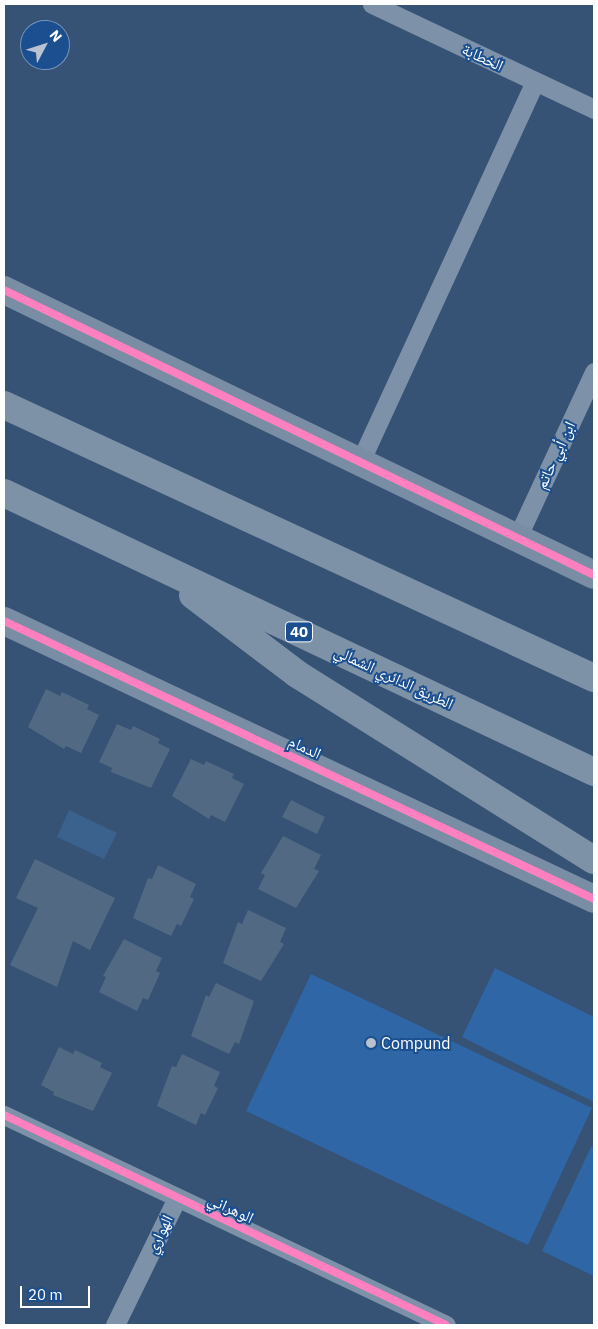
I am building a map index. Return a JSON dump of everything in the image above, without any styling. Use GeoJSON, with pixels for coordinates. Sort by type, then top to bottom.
{"type":"FeatureCollection","features":[{"type":"Feature","properties":{"kind":"highway"},"geometry":{"type":"LineString","coordinates":[[4,400],[45,425]]}},
{"type":"Feature","properties":{"kind":"highway"},"geometry":{"type":"LineString","coordinates":[[4,405],[594,678]]}},
{"type":"Feature","properties":{"kind":"highway","name":"الطريق الدائري الشمالي"},"geometry":{"type":"LineString","coordinates":[[4,493],[594,772]]}},
{"type":"Feature","properties":{"kind":"highway"},"geometry":{"type":"LineString","coordinates":[[148,561],[297,674],[594,860]]}},
{"type":"Feature","properties":{"kind":"street","name":"الخطابة"},"geometry":{"type":"LineString","coordinates":[[372,4],[594,109]]}},
{"type":"Feature","properties":{"kind":"street"},"geometry":{"type":"LineString","coordinates":[[360,462],[535,81]]}},
{"type":"Feature","properties":{"kind":"street"},"geometry":{"type":"LineString","coordinates":[[4,290],[594,575]]}},
{"type":"Feature","properties":{"kind":"street","name":"ابن أبي حاتم"},"geometry":{"type":"LineString","coordinates":[[516,538],[594,372]]}},
{"type":"Feature","properties":{"kind":"street","name":"الدمام"},"geometry":{"type":"LineString","coordinates":[[4,621],[594,899]]}},
{"type":"Feature","properties":{"kind":"street","name":"الوهراني"},"geometry":{"type":"LineString","coordinates":[[4,1115],[446,1325]]}},
{"type":"Feature","properties":{"kind":"street","name":"الهواري"},"geometry":{"type":"LineString","coordinates":[[115,1325],[177,1198]]}},
{"type":"Feature","properties":{"kind":"shaded area"},"geometry":{"type":"Polygon","coordinates":[[[69,810],[117,833],[104,859],[57,837],[69,810]]]}},
{"type":"Feature","properties":{"kind":"shaded area"},"geometry":{"type":"Polygon","coordinates":[[[495,968],[594,1017],[594,1102],[462,1037],[495,968]]]}},
{"type":"Feature","properties":{"kind":"shaded area"},"geometry":{"type":"Polygon","coordinates":[[[311,974],[592,1108],[528,1245],[246,1111],[311,974]]]}},
{"type":"Feature","properties":{"kind":"shaded area"},"geometry":{"type":"Polygon","coordinates":[[[591,1147],[594,1148],[594,1276],[542,1251],[591,1147]]]}},
{"type":"Feature","properties":{"kind":"building"},"geometry":{"type":"Polygon","coordinates":[[[46,689],[60,696],[62,692],[89,705],[87,709],[99,715],[81,753],[66,746],[64,749],[28,727],[46,689]]]}},
{"type":"Feature","properties":{"kind":"building"},"geometry":{"type":"Polygon","coordinates":[[[117,724],[131,730],[133,726],[160,739],[158,743],[170,749],[151,788],[111,772],[112,768],[99,762],[117,724]]]}},
{"type":"Feature","properties":{"kind":"building"},"geometry":{"type":"Polygon","coordinates":[[[191,759],[204,765],[206,761],[234,774],[232,778],[244,784],[225,822],[211,815],[209,819],[172,796],[191,759]]]}},
{"type":"Feature","properties":{"kind":"building"},"geometry":{"type":"Polygon","coordinates":[[[291,800],[325,817],[317,834],[282,817],[291,800]]]}},
{"type":"Feature","properties":{"kind":"building"},"geometry":{"type":"Polygon","coordinates":[[[283,836],[321,855],[314,869],[319,871],[296,908],[258,889],[265,875],[261,873],[283,836]]]}},
{"type":"Feature","properties":{"kind":"building"},"geometry":{"type":"Polygon","coordinates":[[[35,859],[115,898],[90,950],[73,941],[57,987],[10,965],[38,908],[16,898],[35,859]]]}},
{"type":"Feature","properties":{"kind":"building"},"geometry":{"type":"Polygon","coordinates":[[[158,865],[196,884],[190,897],[194,899],[181,926],[177,924],[171,936],[133,918],[148,878],[152,879],[158,865]]]}},
{"type":"Feature","properties":{"kind":"building"},"geometry":{"type":"Polygon","coordinates":[[[248,910],[286,928],[280,942],[284,944],[261,981],[223,963],[238,922],[242,924],[248,910]]]}},
{"type":"Feature","properties":{"kind":"building"},"geometry":{"type":"Polygon","coordinates":[[[124,939],[162,958],[156,971],[160,973],[148,1000],[143,998],[137,1011],[99,992],[106,977],[103,976],[124,939]]]}},
{"type":"Feature","properties":{"kind":"building"},"geometry":{"type":"Polygon","coordinates":[[[216,983],[254,1001],[239,1044],[235,1042],[229,1054],[191,1036],[206,995],[209,997],[216,983]]]}},
{"type":"Feature","properties":{"kind":"building"},"geometry":{"type":"Polygon","coordinates":[[[59,1047],[73,1054],[75,1050],[102,1063],[100,1067],[112,1073],[93,1111],[53,1095],[54,1092],[41,1085],[59,1047]]]}},
{"type":"Feature","properties":{"kind":"building"},"geometry":{"type":"Polygon","coordinates":[[[182,1054],[220,1072],[214,1086],[218,1088],[205,1115],[201,1113],[196,1125],[157,1106],[172,1066],[176,1067],[182,1054]]]}},
{"type":"Feature","properties":{"kind":"cycle path"},"geometry":{"type":"LineString","coordinates":[[4,290],[594,575]]}},
{"type":"Feature","properties":{"kind":"cycle path"},"geometry":{"type":"LineString","coordinates":[[4,621],[594,899]]}},
{"type":"Feature","properties":{"kind":"cycle path"},"geometry":{"type":"LineString","coordinates":[[4,1115],[446,1325]]}},
{"type":"Feature","properties":{"kind":"place","name":"Compund"},"geometry":{"type":"Point","coordinates":[371,1043]}}]}
